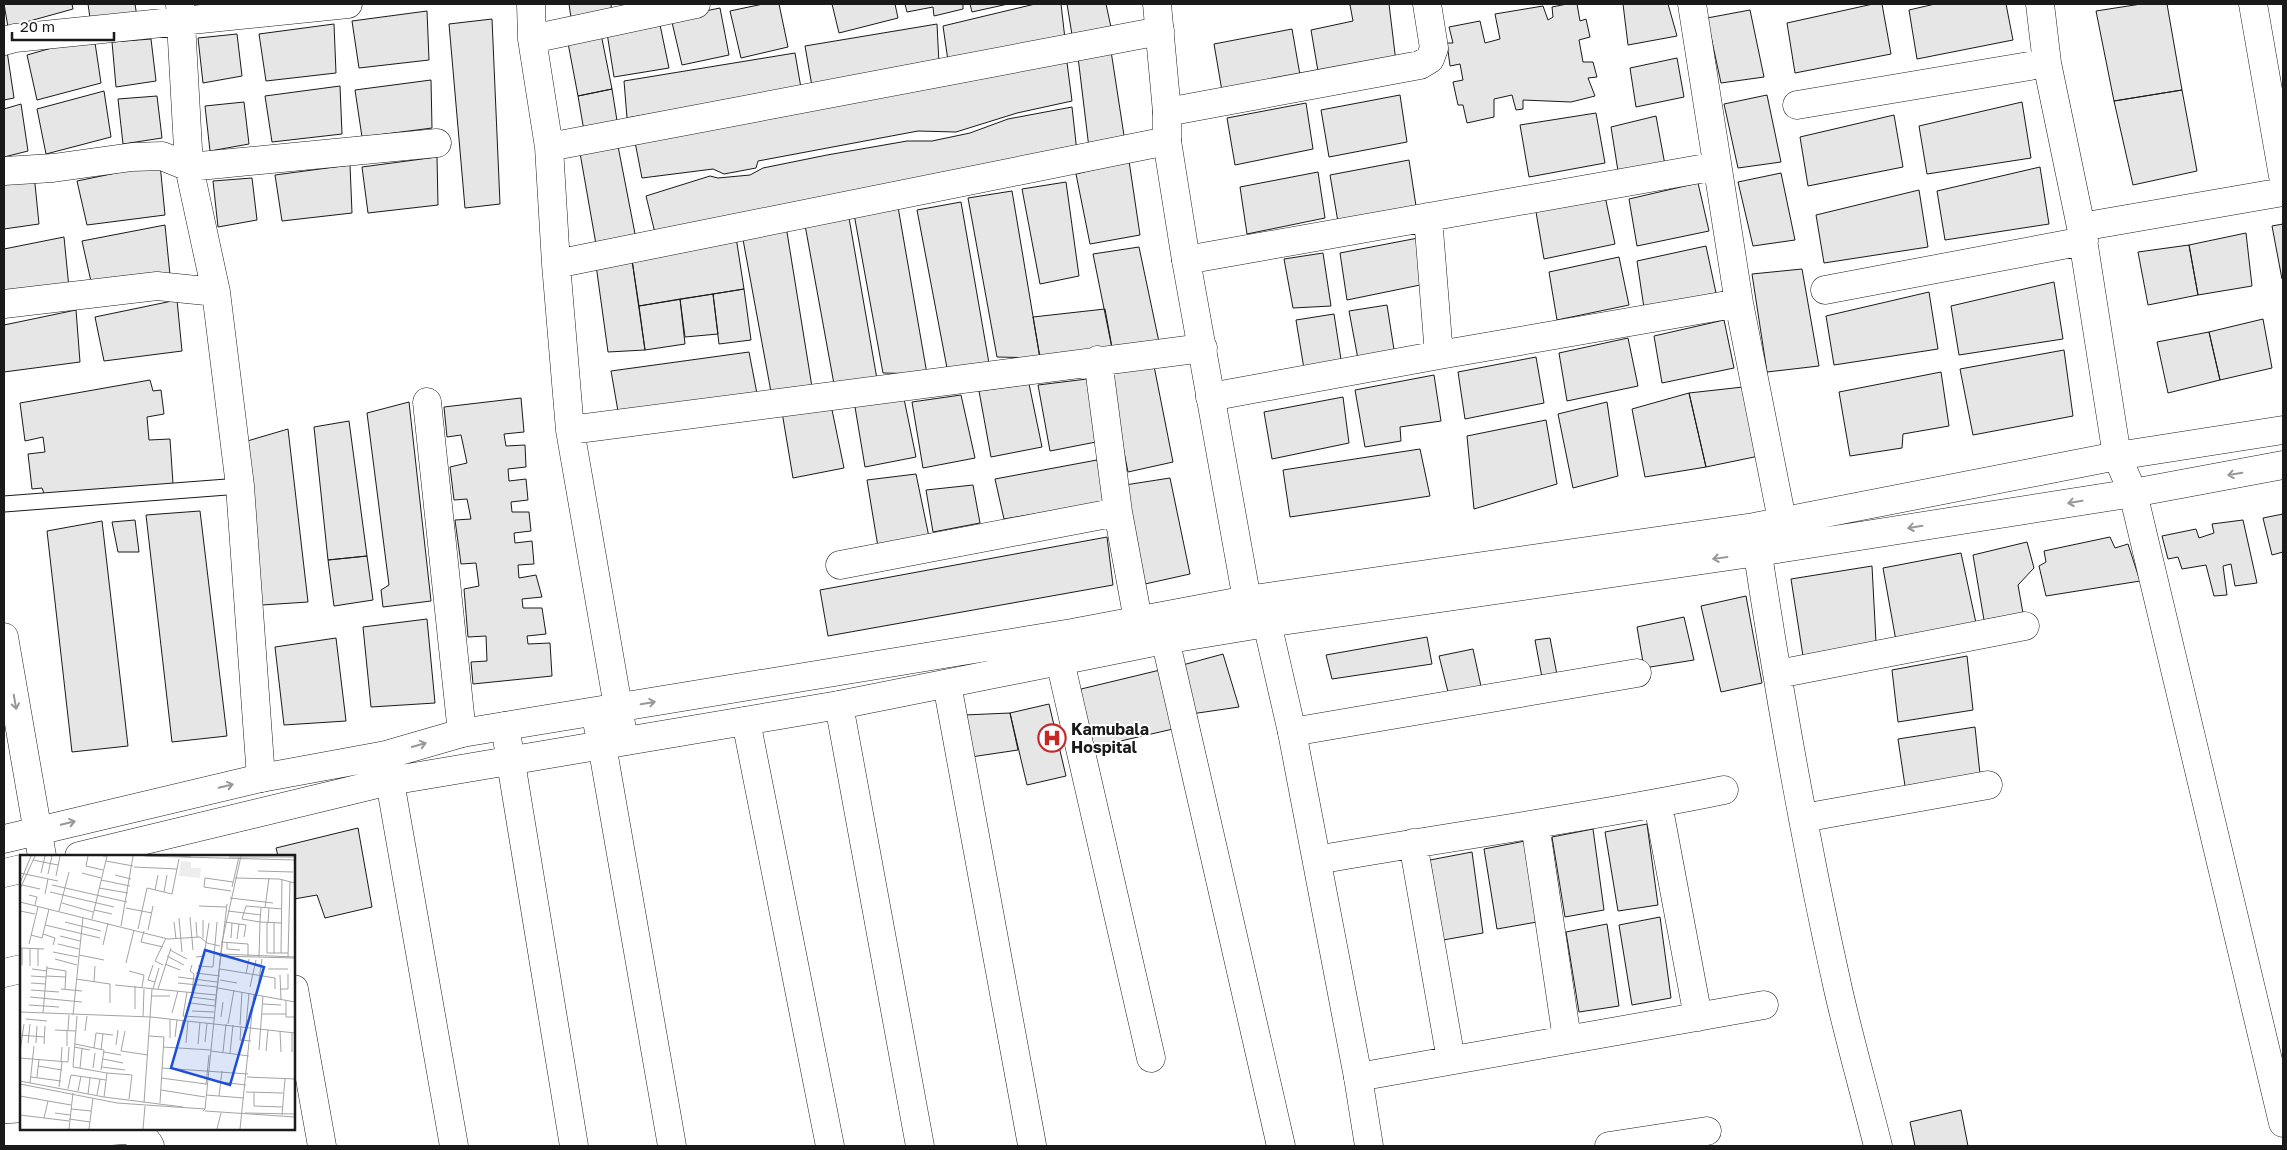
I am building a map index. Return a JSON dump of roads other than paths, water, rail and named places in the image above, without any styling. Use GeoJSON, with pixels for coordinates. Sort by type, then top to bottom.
{"type":"FeatureCollection","features":[{"type":"Feature","properties":{"kind":"street"},"geometry":{"type":"LineString","coordinates":[[4,41],[181,12],[348,4]]}},
{"type":"Feature","properties":{"kind":"street"},"geometry":{"type":"LineString","coordinates":[[531,4],[532,39],[549,147],[556,264],[570,430],[607,710],[672,1146]]}},
{"type":"Feature","properties":{"kind":"street"},"geometry":{"type":"LineString","coordinates":[[532,39],[696,4]]}},
{"type":"Feature","properties":{"kind":"street"},"geometry":{"type":"LineString","coordinates":[[1157,4],[1167,112],[1167,141],[1186,260],[1247,600],[1267,623],[1292,732],[1358,1076],[1369,1146]]}},
{"type":"Feature","properties":{"kind":"street"},"geometry":{"type":"LineString","coordinates":[[1167,112],[1420,65],[1430,59],[1434,48],[1427,4]]}},
{"type":"Feature","properties":{"kind":"street"},"geometry":{"type":"LineString","coordinates":[[1692,4],[1739,303],[1782,520]]}},
{"type":"Feature","properties":{"kind":"street"},"geometry":{"type":"LineString","coordinates":[[2040,4],[2047,64],[2083,234],[2117,456],[2133,493],[2283,1123]]}},
{"type":"Feature","properties":{"kind":"street"},"geometry":{"type":"LineString","coordinates":[[2252,4],[2283,176]]}},
{"type":"Feature","properties":{"kind":"street"},"geometry":{"type":"LineString","coordinates":[[181,12],[189,167],[216,292],[240,486],[261,778]]}},
{"type":"Feature","properties":{"kind":"street"},"geometry":{"type":"LineString","coordinates":[[549,147],[1160,31]]}},
{"type":"Feature","properties":{"kind":"street"},"geometry":{"type":"LineString","coordinates":[[1797,105],[2047,64]]}},
{"type":"Feature","properties":{"kind":"street"},"geometry":{"type":"LineString","coordinates":[[556,264],[1167,141]]}},
{"type":"Feature","properties":{"kind":"street"},"geometry":{"type":"LineString","coordinates":[[4,170],[53,168],[132,157],[162,156],[189,167],[437,144]]}},
{"type":"Feature","properties":{"kind":"street"},"geometry":{"type":"LineString","coordinates":[[1186,260],[1717,166]]}},
{"type":"Feature","properties":{"kind":"street"},"geometry":{"type":"LineString","coordinates":[[1824,290],[2283,192]]}},
{"type":"Feature","properties":{"kind":"street"},"geometry":{"type":"LineString","coordinates":[[1428,216],[1439,355]]}},
{"type":"Feature","properties":{"kind":"street"},"geometry":{"type":"LineString","coordinates":[[4,304],[157,286],[216,292]]}},
{"type":"Feature","properties":{"kind":"street"},"geometry":{"type":"LineString","coordinates":[[1210,397],[1739,303]]}},
{"type":"Feature","properties":{"kind":"street"},"geometry":{"type":"LineString","coordinates":[[570,430],[1098,360],[1203,348]]}},
{"type":"Feature","properties":{"kind":"street"},"geometry":{"type":"LineString","coordinates":[[1098,360],[1118,512],[1154,625],[1281,1146]]}},
{"type":"Feature","properties":{"kind":"street"},"geometry":{"type":"LineString","coordinates":[[427,402],[462,733]]}},
{"type":"Feature","properties":{"kind":"street"},"geometry":{"type":"LineString","coordinates":[[4,839],[261,778],[386,755],[462,733],[1072,633],[1154,625],[1267,623],[1756,539],[1782,520],[2117,456],[2283,430]]}},
{"type":"Feature","properties":{"kind":"street"},"geometry":{"type":"LineString","coordinates":[[83,855],[390,781],[839,705],[1060,661],[1154,625],[1247,600],[2133,493],[2283,465]]}},
{"type":"Feature","properties":{"kind":"street"},"geometry":{"type":"LineString","coordinates":[[840,565],[1118,512]]}},
{"type":"Feature","properties":{"kind":"street"},"geometry":{"type":"LineString","coordinates":[[1756,539],[1803,818],[1838,990],[1878,1146]]}},
{"type":"Feature","properties":{"kind":"street"},"geometry":{"type":"LineString","coordinates":[[1778,674],[2026,626]]}},
{"type":"Feature","properties":{"kind":"street"},"geometry":{"type":"LineString","coordinates":[[4,637],[42,855]]}},
{"type":"Feature","properties":{"kind":"street"},"geometry":{"type":"LineString","coordinates":[[1060,661],[1151,1058]]}},
{"type":"Feature","properties":{"kind":"street"},"geometry":{"type":"LineString","coordinates":[[1292,732],[1637,673]]}},
{"type":"Feature","properties":{"kind":"street"},"geometry":{"type":"LineString","coordinates":[[947,684],[1032,1145]]}},
{"type":"Feature","properties":{"kind":"street"},"geometry":{"type":"LineString","coordinates":[[839,705],[920,1146]]}},
{"type":"Feature","properties":{"kind":"street"},"geometry":{"type":"LineString","coordinates":[[746,721],[830,1146]]}},
{"type":"Feature","properties":{"kind":"street"},"geometry":{"type":"LineString","coordinates":[[505,726],[574,1146]]}},
{"type":"Feature","properties":{"kind":"street"},"geometry":{"type":"LineString","coordinates":[[386,755],[454,1146]]}},
{"type":"Feature","properties":{"kind":"street"},"geometry":{"type":"LineString","coordinates":[[1803,818],[1988,785]]}},
{"type":"Feature","properties":{"kind":"street"},"geometry":{"type":"LineString","coordinates":[[1317,860],[1658,804],[1724,790]]}},
{"type":"Feature","properties":{"kind":"street"},"geometry":{"type":"LineString","coordinates":[[1658,804],[1698,1017]]}},
{"type":"Feature","properties":{"kind":"street"},"geometry":{"type":"LineString","coordinates":[[1535,824],[1567,1039]]}},
{"type":"Feature","properties":{"kind":"street"},"geometry":{"type":"LineString","coordinates":[[1413,843],[1451,1060]]}},
{"type":"Feature","properties":{"kind":"street"},"geometry":{"type":"LineString","coordinates":[[4,873],[20,869]]}},
{"type":"Feature","properties":{"kind":"street"},"geometry":{"type":"LineString","coordinates":[[4,973],[20,969]]}},
{"type":"Feature","properties":{"kind":"street"},"geometry":{"type":"LineString","coordinates":[[295,995],[322,1146]]}},
{"type":"Feature","properties":{"kind":"street"},"geometry":{"type":"LineString","coordinates":[[1358,1076],[1764,1005]]}},
{"type":"Feature","properties":{"kind":"street"},"geometry":{"type":"LineString","coordinates":[[4,1138],[126,1130],[147,1139],[150,1146]]}},
{"type":"Feature","properties":{"kind":"street"},"geometry":{"type":"LineString","coordinates":[[1609,1146],[1707,1132]]}},
{"type":"Feature","properties":{"kind":"lane"},"geometry":{"type":"LineString","coordinates":[[4,504],[240,486]]}},
{"type":"Feature","properties":{"kind":"place","name":"Kamubala Hospital"},"geometry":{"type":"Point","coordinates":[1052,738]}}]}
